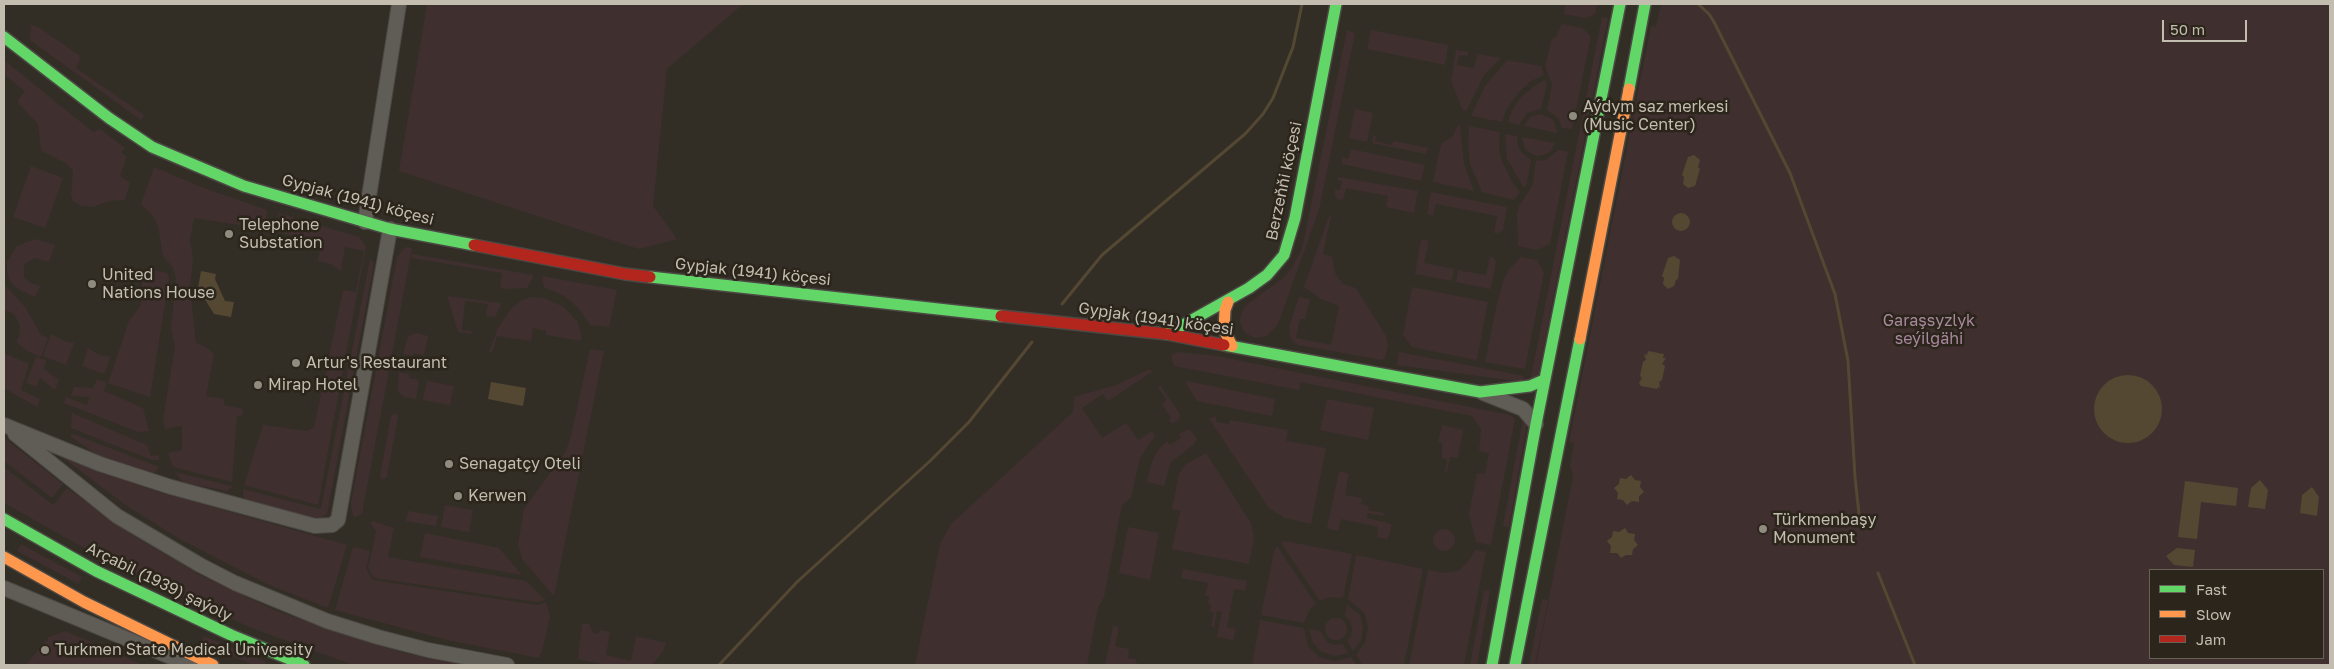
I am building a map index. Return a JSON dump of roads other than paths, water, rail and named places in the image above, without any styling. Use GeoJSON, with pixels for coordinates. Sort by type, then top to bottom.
{"type":"FeatureCollection","features":[{"type":"Feature","properties":{"kind":"street"},"geometry":{"type":"LineString","coordinates":[[365,222],[399,4]]}},
{"type":"Feature","properties":{"kind":"street","name":"Berzeňňi köçesi"},"geometry":{"type":"LineString","coordinates":[[1167,334],[1228,302],[1267,275],[1278,263],[1288,244],[1295,218],[1336,4]]}},
{"type":"Feature","properties":{"kind":"street"},"geometry":{"type":"LineString","coordinates":[[1492,665],[1544,380],[1620,4]]}},
{"type":"Feature","properties":{"kind":"street"},"geometry":{"type":"LineString","coordinates":[[1517,665],[1645,4]]}},
{"type":"Feature","properties":{"kind":"street","name":"Gypjak (1941) köçesi"},"geometry":{"type":"LineString","coordinates":[[4,37],[109,118],[152,147],[244,186],[390,229],[625,274],[1167,334],[1480,392],[1530,386],[1544,380]]}},
{"type":"Feature","properties":{"kind":"street"},"geometry":{"type":"LineString","coordinates":[[4,425],[100,464],[171,487],[315,526],[332,525],[338,520],[390,229]]}},
{"type":"Feature","properties":{"kind":"street"},"geometry":{"type":"LineString","coordinates":[[1228,302],[1225,310],[1224,330],[1232,346]]}},
{"type":"Feature","properties":{"kind":"street"},"geometry":{"type":"LineString","coordinates":[[1480,392],[1523,409],[1536,424]]}},
{"type":"Feature","properties":{"kind":"street"},"geometry":{"type":"LineString","coordinates":[[4,425],[117,516],[200,565],[235,583],[318,617],[378,637],[428,650],[507,665]]}},
{"type":"Feature","properties":{"kind":"street","name":"Arçabil (1939) şaýoly"},"geometry":{"type":"LineString","coordinates":[[4,519],[96,572],[231,635],[304,665]]}},
{"type":"Feature","properties":{"kind":"street"},"geometry":{"type":"LineString","coordinates":[[1517,529],[1543,533]]}},
{"type":"Feature","properties":{"kind":"street"},"geometry":{"type":"LineString","coordinates":[[4,557],[84,602],[213,665]]}},
{"type":"Feature","properties":{"kind":"street"},"geometry":{"type":"LineString","coordinates":[[4,588],[190,665]]}},
{"type":"Feature","properties":{"kind":"waterway"},"geometry":{"type":"LineString","coordinates":[[1062,304],[1102,255],[1245,134],[1263,114],[1273,98],[1293,47],[1302,4]]}},
{"type":"Feature","properties":{"kind":"waterway"},"geometry":{"type":"LineString","coordinates":[[1698,4],[1709,14],[1714,22],[1790,173],[1835,294],[1848,361],[1855,477],[1860,523]]}},
{"type":"Feature","properties":{"kind":"waterway"},"geometry":{"type":"LineString","coordinates":[[719,665],[797,582],[930,461],[969,422],[1032,342]]}},
{"type":"Feature","properties":{"kind":"waterway"},"geometry":{"type":"LineString","coordinates":[[1878,573],[1915,665]]}},
{"type":"Feature","properties":{"kind":"place","name":"Aýdym saz merkesi (Music Center)"},"geometry":{"type":"Point","coordinates":[1573,116]}},
{"type":"Feature","properties":{"kind":"place","name":"Telephone Substation"},"geometry":{"type":"Point","coordinates":[229,234]}},
{"type":"Feature","properties":{"kind":"place","name":"United Nations House"},"geometry":{"type":"Point","coordinates":[92,284]}},
{"type":"Feature","properties":{"kind":"place","name":"Artur's Restaurant"},"geometry":{"type":"Point","coordinates":[296,363]}},
{"type":"Feature","properties":{"kind":"place","name":"Mirap Hotel"},"geometry":{"type":"Point","coordinates":[258,385]}},
{"type":"Feature","properties":{"kind":"place","name":"Senagatçy Oteli"},"geometry":{"type":"Point","coordinates":[449,464]}},
{"type":"Feature","properties":{"kind":"place","name":"Kerwen"},"geometry":{"type":"Point","coordinates":[458,496]}},
{"type":"Feature","properties":{"kind":"place","name":"Türkmenbaşy Monument"},"geometry":{"type":"Point","coordinates":[1763,529]}},
{"type":"Feature","properties":{"kind":"place","name":"Turkmen State Medical University"},"geometry":{"type":"Point","coordinates":[45,650]}},
{"type":"Feature","properties":{"kind":"park label","name":"Garaşsyzlyk seýilgähi"},"geometry":{"type":"Point","coordinates":[1929,330]}}]}
